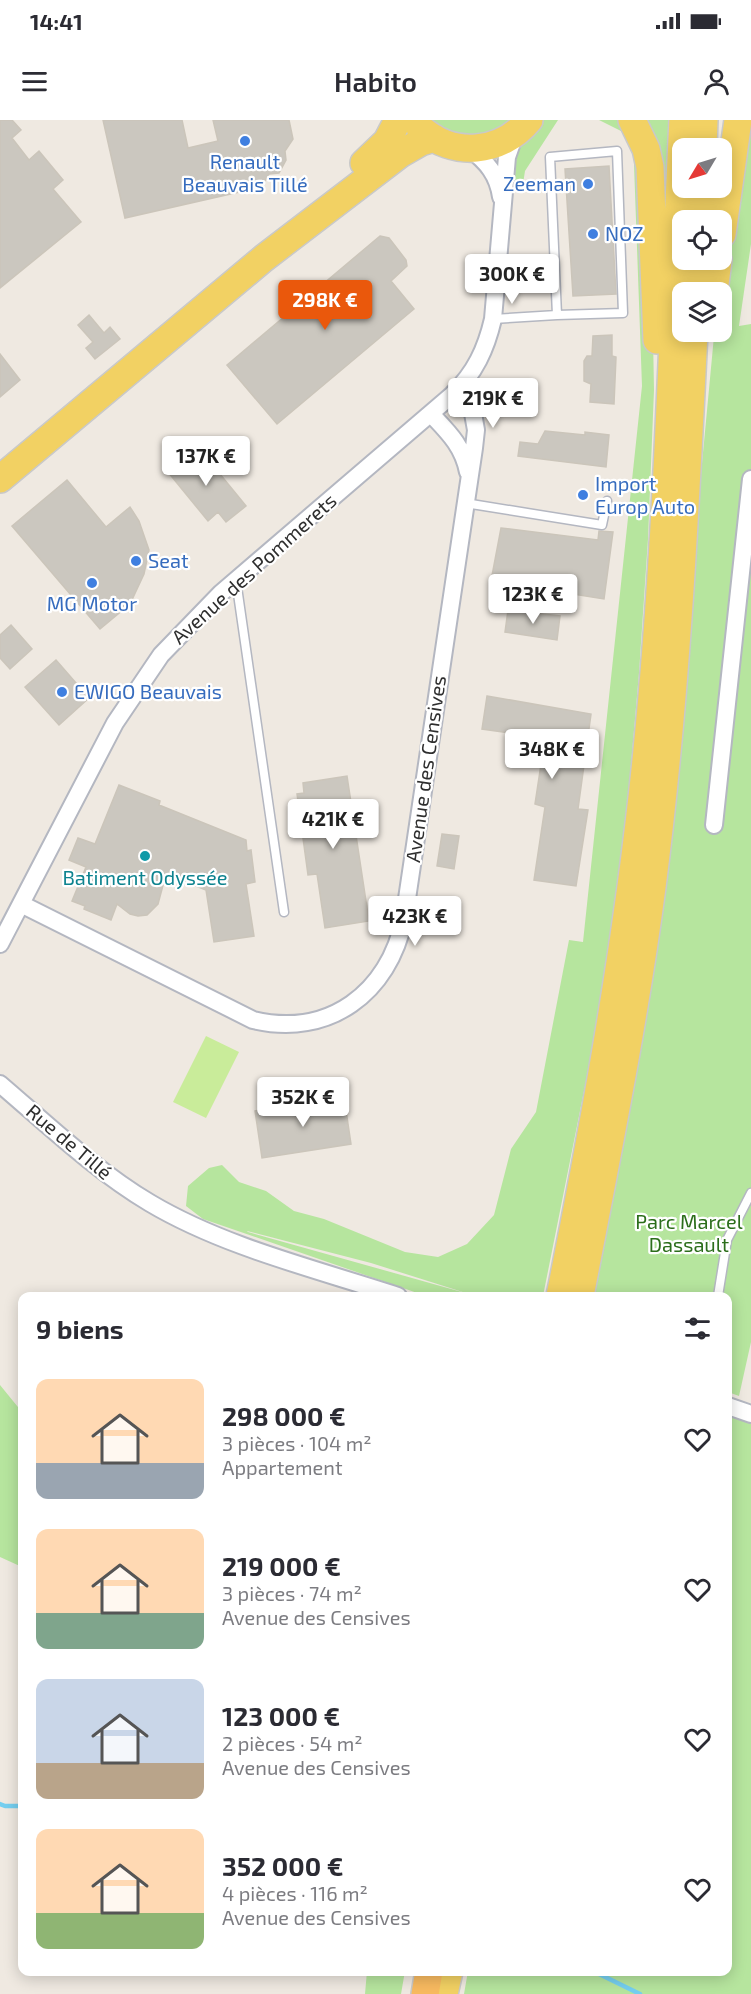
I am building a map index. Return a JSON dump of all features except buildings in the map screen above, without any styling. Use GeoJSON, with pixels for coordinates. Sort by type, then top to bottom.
{"type":"FeatureCollection","features":[{"type":"Feature","properties":{"kind":"highway"},"geometry":{"type":"LineString","coordinates":[[425,1994],[427,1976]]}},
{"type":"Feature","properties":{"kind":"main road"},"geometry":{"type":"LineString","coordinates":[[0,468],[369,159],[392,135],[398,120]]}},
{"type":"Feature","properties":{"kind":"main road"},"geometry":{"type":"LineString","coordinates":[[414,120],[434,138],[449,145],[470,149],[496,145],[522,127]]}},
{"type":"Feature","properties":{"kind":"main road"},"geometry":{"type":"LineString","coordinates":[[632,120],[646,149],[651,178],[658,368],[653,552],[657,639]]}},
{"type":"Feature","properties":{"kind":"main road"},"geometry":{"type":"LineString","coordinates":[[561,1292],[616,995],[640,813],[657,639],[683,120]]}},
{"type":"Feature","properties":{"kind":"main road"},"geometry":{"type":"LineString","coordinates":[[703,138],[704,120]]}},
{"type":"Feature","properties":{"kind":"main road"},"geometry":{"type":"LineString","coordinates":[[725,210],[738,120]]}},
{"type":"Feature","properties":{"kind":"main road"},"geometry":{"type":"LineString","coordinates":[[0,479],[264,258],[400,154],[421,142],[434,138]]}},
{"type":"Feature","properties":{"kind":"main road"},"geometry":{"type":"LineString","coordinates":[[581,1292],[627,1047],[653,880],[674,684],[694,342]]}},
{"type":"Feature","properties":{"kind":"main road"},"geometry":{"type":"LineString","coordinates":[[688,469],[707,342]]}},
{"type":"Feature","properties":{"kind":"main road"},"geometry":{"type":"LineString","coordinates":[[419,1994],[426,1976]]}},
{"type":"Feature","properties":{"kind":"main road"},"geometry":{"type":"LineString","coordinates":[[444,1994],[448,1976]]}},
{"type":"Feature","properties":{"kind":"street","name":"Avenue des Pommerets"},"geometry":{"type":"LineString","coordinates":[[0,944],[131,697],[170,644],[236,579],[431,414],[467,380],[479,361],[493,319],[507,157],[522,127]]}},
{"type":"Feature","properties":{"kind":"street","name":"Avenue des Pommerets"},"geometry":{"type":"LineString","coordinates":[[470,149],[486,163],[496,177],[503,213]]}},
{"type":"Feature","properties":{"kind":"street","name":"Avenue des Censives"},"geometry":{"type":"LineString","coordinates":[[21,904],[254,1020],[275,1024],[311,1021],[346,1008],[366,993],[388,966],[403,925],[476,430],[467,380]]}},
{"type":"Feature","properties":{"kind":"street","name":"Avenue des Censives"},"geometry":{"type":"LineString","coordinates":[[431,414],[458,444],[466,460],[469,479]]}},
{"type":"Feature","properties":{"kind":"street"},"geometry":{"type":"LineString","coordinates":[[714,825],[751,479]]}},
{"type":"Feature","properties":{"kind":"street","name":"Rue de Tillé"},"geometry":{"type":"LineString","coordinates":[[0,1084],[105,1172],[172,1216],[228,1239],[386,1292]]}},
{"type":"Feature","properties":{"kind":"street"},"geometry":{"type":"LineString","coordinates":[[732,1407],[751,1414]]}},
{"type":"Feature","properties":{"kind":"lane"},"geometry":{"type":"LineString","coordinates":[[493,319],[623,313],[617,151],[550,157],[557,315]]}},
{"type":"Feature","properties":{"kind":"lane"},"geometry":{"type":"LineString","coordinates":[[465,503],[602,525],[607,501]]}},
{"type":"Feature","properties":{"kind":"lane"},"geometry":{"type":"LineString","coordinates":[[236,579],[284,912]]}},
{"type":"Feature","properties":{"kind":"lane"},"geometry":{"type":"LineString","coordinates":[[719,1292],[728,1240],[751,1193]]}},
{"type":"Feature","properties":{"kind":"green space"},"geometry":{"type":"Polygon","coordinates":[[[430,120],[513,120],[478,137],[451,133],[430,120]]]}},
{"type":"Feature","properties":{"kind":"green space"},"geometry":{"type":"Polygon","coordinates":[[[544,120],[558,120],[525,171],[522,190],[514,189],[517,150],[544,120]]]}},
{"type":"Feature","properties":{"kind":"green space"},"geometry":{"type":"Polygon","coordinates":[[[599,120],[629,120],[638,132],[653,336],[654,390],[648,539],[617,926],[544,1292],[463,1292],[371,1263],[247,1231],[462,1292],[414,1292],[203,1219],[186,1206],[188,1186],[209,1168],[222,1165],[239,1182],[266,1191],[294,1211],[324,1219],[405,1252],[438,1257],[467,1244],[494,1215],[511,1149],[536,1112],[569,940],[583,942],[642,386],[633,137],[599,120]]]}},
{"type":"Feature","properties":{"kind":"green space"},"geometry":{"type":"Polygon","coordinates":[[[639,120],[676,120],[675,138],[672,138],[672,195],[666,308],[639,120]]]}},
{"type":"Feature","properties":{"kind":"green space","name":"Parc Marcel Dassault"},"geometry":{"type":"Polygon","coordinates":[[[751,120],[751,244],[739,326],[751,324],[751,1342],[739,1396],[732,1393],[732,1292],[593,1292],[660,910],[713,342],[732,342],[732,282],[721,282],[723,270],[732,270],[731,210],[742,129],[751,120]]]}},
{"type":"Feature","properties":{"kind":"green space"},"geometry":{"type":"Polygon","coordinates":[[[206,1036],[239,1052],[206,1118],[173,1102],[206,1036]]]}},
{"type":"Feature","properties":{"kind":"green space"},"geometry":{"type":"Polygon","coordinates":[[[0,1385],[18,1407],[18,1565],[0,1557],[0,1385]]]}},
{"type":"Feature","properties":{"kind":"green space"},"geometry":{"type":"Polygon","coordinates":[[[732,1415],[751,1422],[751,1994],[464,1994],[467,1976],[732,1976],[732,1415]]]}},
{"type":"Feature","properties":{"kind":"green space"},"geometry":{"type":"Polygon","coordinates":[[[367,1976],[404,1976],[401,1994],[365,1994],[367,1976]]]}},
{"type":"Feature","properties":{"kind":"waterway"},"geometry":{"type":"LineString","coordinates":[[0,1804],[18,1806]]}},
{"type":"Feature","properties":{"kind":"waterway"},"geometry":{"type":"LineString","coordinates":[[603,1976],[640,1994]]}},
{"type":"Feature","properties":{"kind":"place","name":"Renault Beauvais Tillé"},"geometry":{"type":"Point","coordinates":[245,141]}},
{"type":"Feature","properties":{"kind":"place","name":"Zeeman"},"geometry":{"type":"Point","coordinates":[588,184]}},
{"type":"Feature","properties":{"kind":"place","name":"NOZ"},"geometry":{"type":"Point","coordinates":[593,234]}},
{"type":"Feature","properties":{"kind":"place","name":"Import Europ Auto"},"geometry":{"type":"Point","coordinates":[583,495]}},
{"type":"Feature","properties":{"kind":"place","name":"Seat"},"geometry":{"type":"Point","coordinates":[136,561]}},
{"type":"Feature","properties":{"kind":"place","name":"MG Motor"},"geometry":{"type":"Point","coordinates":[92,583]}},
{"type":"Feature","properties":{"kind":"place","name":"EWIGO Beauvais"},"geometry":{"type":"Point","coordinates":[62,692]}},
{"type":"Feature","properties":{"kind":"place","name":"Batiment Odyssée"},"geometry":{"type":"Point","coordinates":[145,856]}}]}
